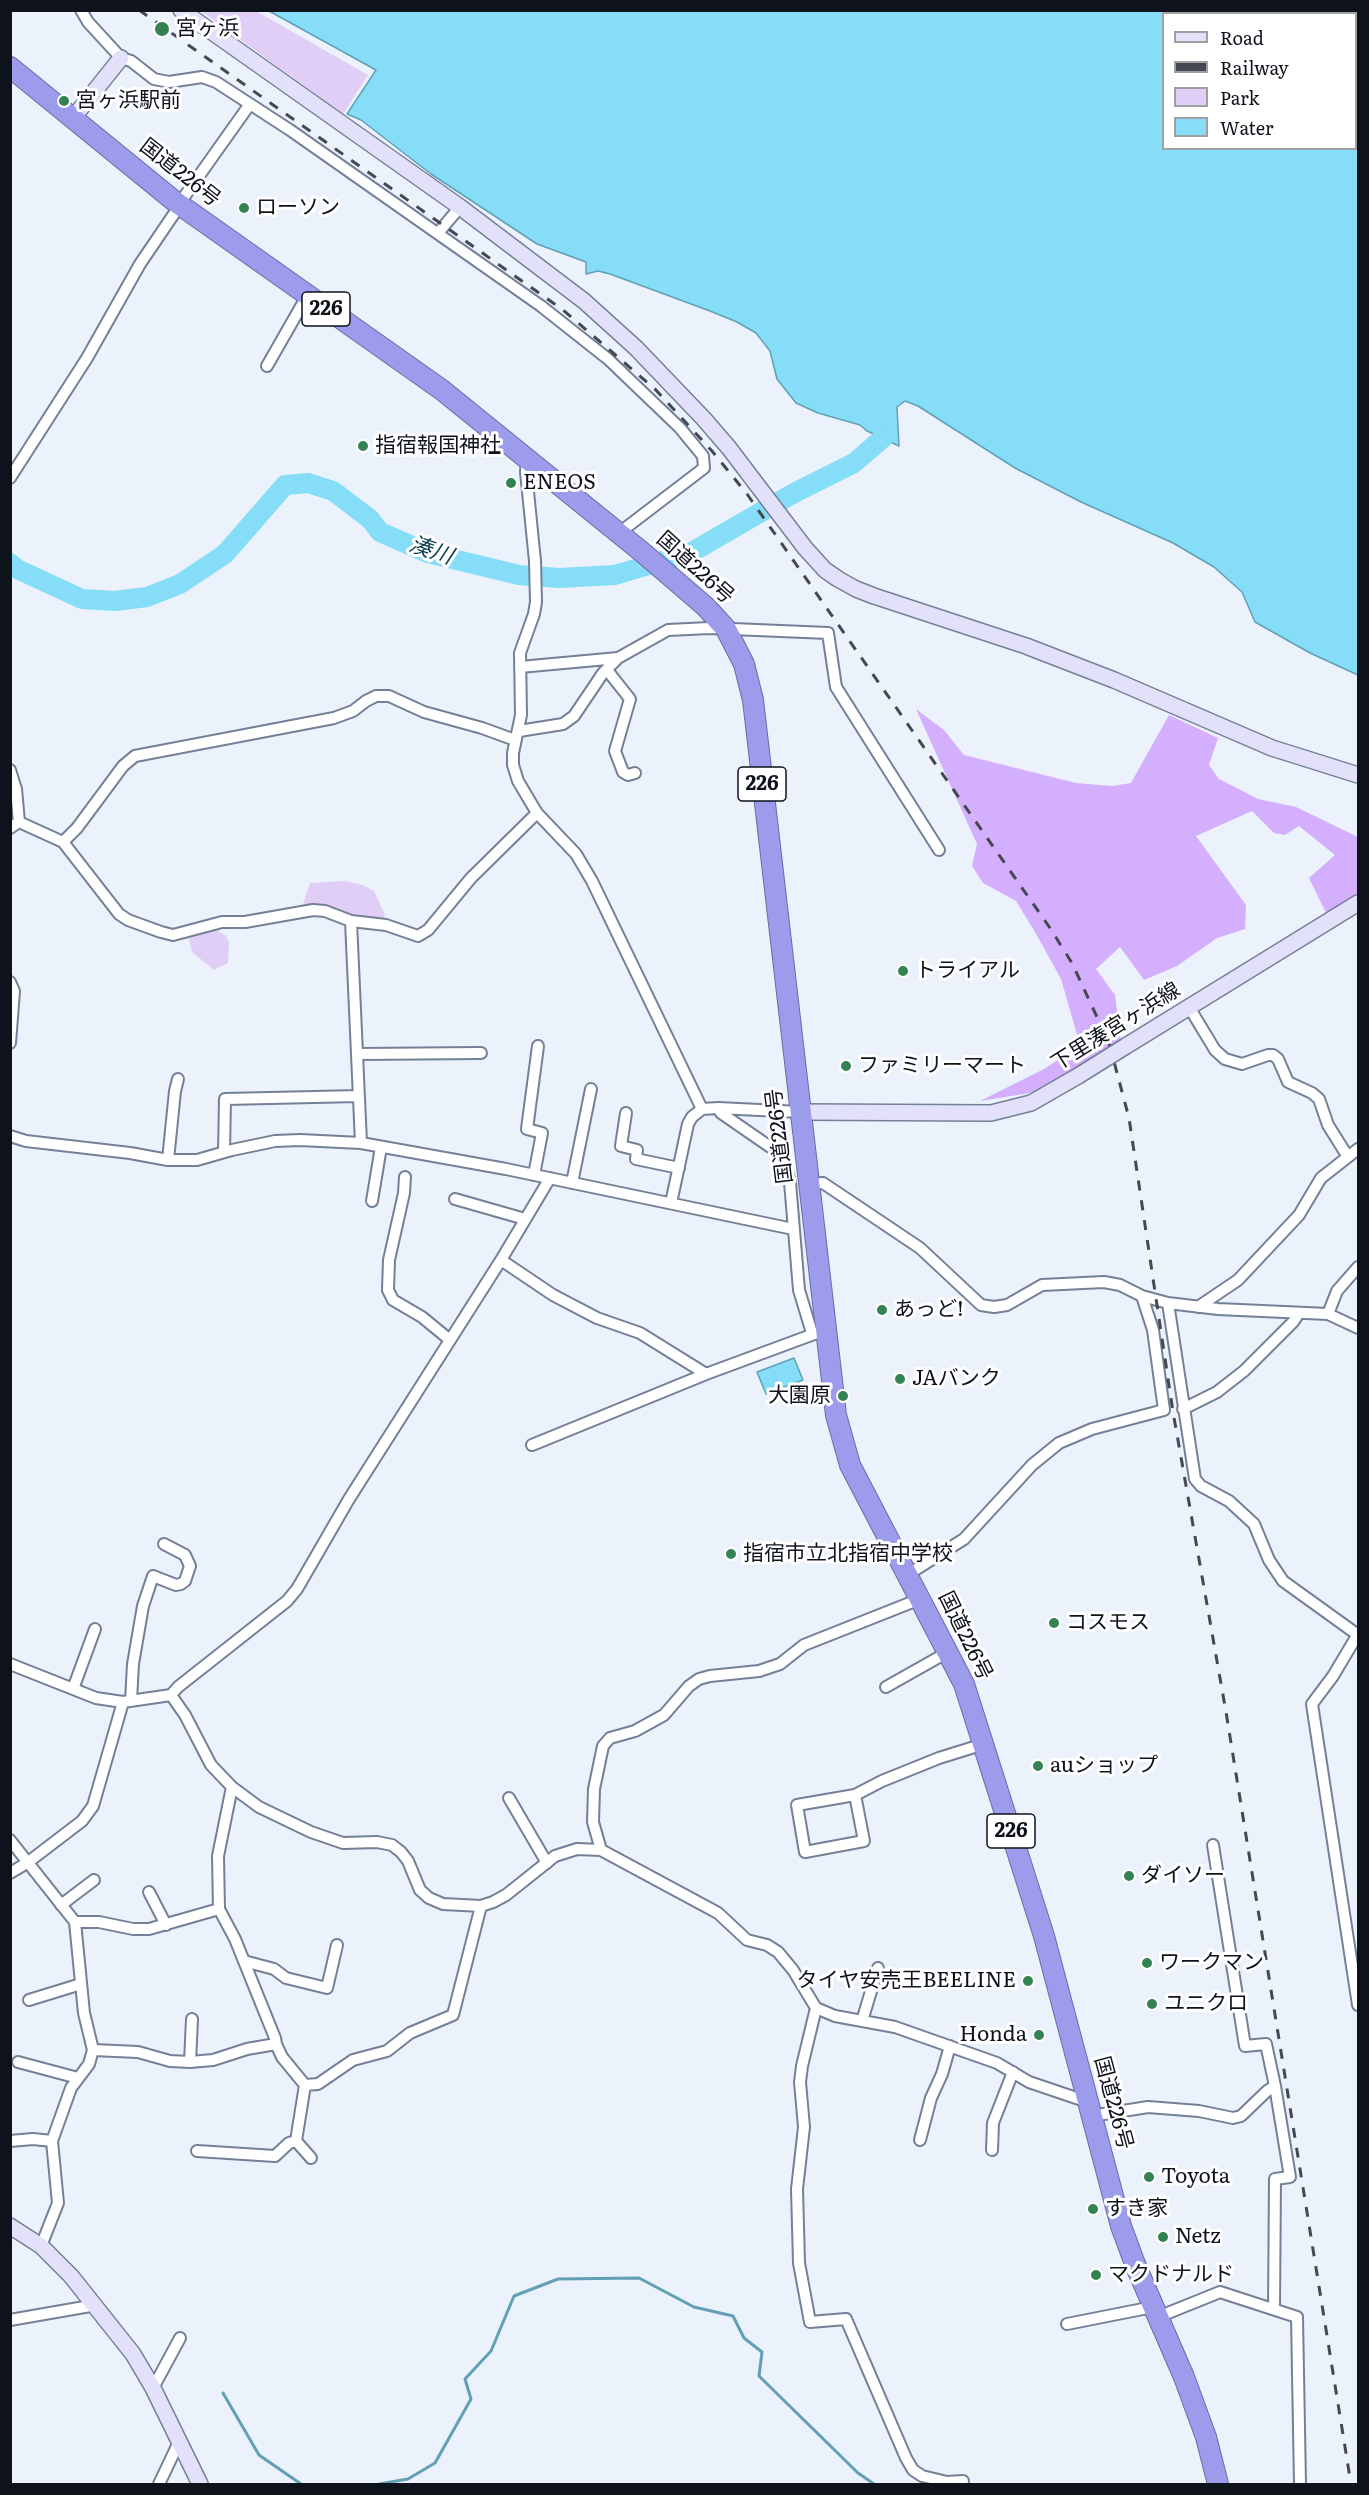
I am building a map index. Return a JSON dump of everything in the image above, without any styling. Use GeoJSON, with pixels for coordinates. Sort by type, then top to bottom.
{"type":"FeatureCollection","features":[{"type":"Feature","properties":{"kind":"highway","name":"国道226号"},"geometry":{"type":"LineString","coordinates":[[10,67],[179,204],[442,390],[619,533],[706,606],[726,629],[744,664],[753,700],[801,1112],[809,1184],[819,1331],[836,1415],[850,1465],[964,1684],[1044,1936],[1121,2226],[1184,2377],[1202,2427],[1218,2484]]}},
{"type":"Feature","properties":{"kind":"street"},"geometry":{"type":"LineString","coordinates":[[81,10],[88,22],[121,58],[131,61],[154,79],[169,82],[202,77],[209,80],[250,104],[438,233],[542,306],[608,359],[680,428],[703,456],[704,468],[619,533]]}},
{"type":"Feature","properties":{"kind":"street"},"geometry":{"type":"LineString","coordinates":[[181,10],[460,207],[584,301],[636,348],[704,418],[786,524],[825,570],[856,589],[1026,646],[1114,680],[1272,748],[1359,775]]}},
{"type":"Feature","properties":{"kind":"street"},"geometry":{"type":"LineString","coordinates":[[73,118],[121,58]]}},
{"type":"Feature","properties":{"kind":"street"},"geometry":{"type":"LineString","coordinates":[[10,478],[87,358],[140,264],[179,204],[250,104]]}},
{"type":"Feature","properties":{"kind":"street"},"geometry":{"type":"LineString","coordinates":[[438,233],[460,207]]}},
{"type":"Feature","properties":{"kind":"street"},"geometry":{"type":"LineString","coordinates":[[267,366],[307,296]]}},
{"type":"Feature","properties":{"kind":"street"},"geometry":{"type":"LineString","coordinates":[[527,459],[526,472],[535,561],[536,602],[520,653],[521,715],[513,765],[518,781],[537,813],[576,854],[592,881],[702,1109]]}},
{"type":"Feature","properties":{"kind":"street"},"geometry":{"type":"LineString","coordinates":[[63,842],[123,766],[135,756],[334,718],[353,711],[376,696],[389,696],[424,712],[517,735],[563,724],[574,716],[618,658],[668,630],[726,629],[828,633],[836,687],[939,850]]}},
{"type":"Feature","properties":{"kind":"street"},"geometry":{"type":"LineString","coordinates":[[520,667],[618,658]]}},
{"type":"Feature","properties":{"kind":"street"},"geometry":{"type":"LineString","coordinates":[[607,670],[630,699],[615,751],[623,772],[628,775],[635,773]]}},
{"type":"Feature","properties":{"kind":"street"},"geometry":{"type":"LineString","coordinates":[[10,770],[16,789],[15,825],[63,842],[119,914],[128,920],[173,935],[222,922],[245,922],[313,910],[351,921],[386,925],[418,936],[428,930],[471,878],[537,813]]}},
{"type":"Feature","properties":{"kind":"street","name":"下里湊宮ヶ浜線"},"geometry":{"type":"LineString","coordinates":[[801,1112],[991,1113],[1030,1103],[1078,1076],[1359,903]]}},
{"type":"Feature","properties":{"kind":"street"},"geometry":{"type":"LineString","coordinates":[[351,921],[352,984],[358,1054],[361,1143]]}},
{"type":"Feature","properties":{"kind":"street"},"geometry":{"type":"LineString","coordinates":[[10,982],[14,991],[10,1043]]}},
{"type":"Feature","properties":{"kind":"street"},"geometry":{"type":"LineString","coordinates":[[1189,1007],[1215,1050],[1225,1059],[1242,1064],[1268,1055],[1273,1055],[1278,1059],[1288,1082],[1312,1093],[1318,1100],[1328,1125],[1348,1157]]}},
{"type":"Feature","properties":{"kind":"street"},"geometry":{"type":"LineString","coordinates":[[534,1175],[542,1133],[527,1129],[538,1046]]}},
{"type":"Feature","properties":{"kind":"street"},"geometry":{"type":"LineString","coordinates":[[358,1054],[481,1053]]}},
{"type":"Feature","properties":{"kind":"street"},"geometry":{"type":"LineString","coordinates":[[168,1160],[178,1079]]}},
{"type":"Feature","properties":{"kind":"street"},"geometry":{"type":"LineString","coordinates":[[572,1183],[591,1089]]}},
{"type":"Feature","properties":{"kind":"street"},"geometry":{"type":"LineString","coordinates":[[224,1152],[225,1099],[359,1096]]}},
{"type":"Feature","properties":{"kind":"street"},"geometry":{"type":"LineString","coordinates":[[532,1445],[819,1331],[799,1290],[790,1182],[784,1161],[777,1151],[721,1113],[718,1108]]}},
{"type":"Feature","properties":{"kind":"street"},"geometry":{"type":"LineString","coordinates":[[671,1203],[688,1124],[692,1117],[702,1109],[801,1112]]}},
{"type":"Feature","properties":{"kind":"street"},"geometry":{"type":"LineString","coordinates":[[626,1113],[621,1146],[637,1150],[636,1159],[680,1168]]}},
{"type":"Feature","properties":{"kind":"street"},"geometry":{"type":"LineString","coordinates":[[11,1135],[26,1141],[130,1153],[168,1160],[197,1160],[224,1152],[283,1141],[361,1143],[550,1178],[793,1229]]}},
{"type":"Feature","properties":{"kind":"street"},"geometry":{"type":"LineString","coordinates":[[372,1201],[381,1147]]}},
{"type":"Feature","properties":{"kind":"street"},"geometry":{"type":"LineString","coordinates":[[1198,1307],[1238,1280],[1299,1215],[1321,1178],[1359,1149]]}},
{"type":"Feature","properties":{"kind":"street"},"geometry":{"type":"LineString","coordinates":[[405,1177],[404,1193],[389,1260],[387,1290],[393,1300],[422,1317],[450,1340]]}},
{"type":"Feature","properties":{"kind":"street"},"geometry":{"type":"LineString","coordinates":[[10,1664],[96,1698],[127,1702],[171,1695],[178,1687],[276,1610],[297,1589],[350,1499],[550,1178]]}},
{"type":"Feature","properties":{"kind":"street"},"geometry":{"type":"LineString","coordinates":[[809,1184],[823,1183],[920,1248],[981,1305],[993,1308],[1007,1305],[1042,1285],[1060,1282],[1112,1283],[1142,1296],[1168,1303],[1198,1307],[1328,1314],[1359,1328]]}},
{"type":"Feature","properties":{"kind":"street"},"geometry":{"type":"LineString","coordinates":[[455,1199],[525,1219]]}},
{"type":"Feature","properties":{"kind":"street"},"geometry":{"type":"LineString","coordinates":[[501,1260],[553,1295],[597,1318],[640,1333],[706,1374]]}},
{"type":"Feature","properties":{"kind":"street"},"geometry":{"type":"LineString","coordinates":[[1328,1314],[1337,1291],[1359,1267]]}},
{"type":"Feature","properties":{"kind":"street"},"geometry":{"type":"LineString","coordinates":[[907,1575],[964,1539],[1032,1465],[1059,1443],[1092,1429],[1164,1410],[1154,1330],[1142,1296]]}},
{"type":"Feature","properties":{"kind":"street"},"geometry":{"type":"LineString","coordinates":[[1168,1303],[1195,1479],[1201,1486],[1229,1501],[1254,1524],[1269,1560],[1283,1581],[1358,1634],[1333,1676],[1312,1704],[1359,2005]]}},
{"type":"Feature","properties":{"kind":"street"},"geometry":{"type":"LineString","coordinates":[[1183,1409],[1217,1392],[1244,1371],[1293,1322],[1299,1313]]}},
{"type":"Feature","properties":{"kind":"street"},"geometry":{"type":"LineString","coordinates":[[10,1873],[27,1863],[82,1821],[93,1806],[127,1702],[143,1606],[153,1576],[176,1585],[181,1584],[190,1566],[185,1555],[164,1544]]}},
{"type":"Feature","properties":{"kind":"street"},"geometry":{"type":"LineString","coordinates":[[601,1850],[593,1822],[594,1789],[603,1746],[610,1738],[635,1731],[664,1715],[689,1686],[699,1679],[759,1671],[780,1664],[804,1646],[920,1599]]}},
{"type":"Feature","properties":{"kind":"street"},"geometry":{"type":"LineString","coordinates":[[73,1689],[95,1629]]}},
{"type":"Feature","properties":{"kind":"street"},"geometry":{"type":"LineString","coordinates":[[886,1687],[948,1652]]}},
{"type":"Feature","properties":{"kind":"street"},"geometry":{"type":"LineString","coordinates":[[171,1695],[185,1715],[211,1765],[232,1787],[259,1807],[311,1832],[343,1843],[377,1842],[392,1845],[408,1861],[420,1890],[429,1898],[443,1904],[481,1906],[506,1896],[555,1856],[577,1849],[601,1850],[718,1913],[747,1940],[767,1945],[778,1952],[793,1970],[816,2008],[835,2016],[880,2022],[997,2063],[1029,2082],[1090,2109],[1148,2107],[1199,2111],[1233,2118],[1241,2116],[1275,2086]]}},
{"type":"Feature","properties":{"kind":"street"},"geometry":{"type":"LineString","coordinates":[[855,1795],[864,1841],[805,1852],[796,1805],[855,1795],[882,1781],[939,1758],[984,1744]]}},
{"type":"Feature","properties":{"kind":"street"},"geometry":{"type":"LineString","coordinates":[[232,1787],[218,1856],[219,1910],[244,1961],[282,2057],[305,2085],[296,2141]]}},
{"type":"Feature","properties":{"kind":"street"},"geometry":{"type":"LineString","coordinates":[[509,1798],[547,1863]]}},
{"type":"Feature","properties":{"kind":"street"},"geometry":{"type":"LineString","coordinates":[[10,1840],[75,1922],[85,2022],[93,2050],[89,2064],[78,2078],[67,2099],[52,2141],[58,2203],[41,2246]]}},
{"type":"Feature","properties":{"kind":"street"},"geometry":{"type":"LineString","coordinates":[[1213,1845],[1245,2046],[1266,2044],[1290,2177],[1275,2179],[1274,2309]]}},
{"type":"Feature","properties":{"kind":"street"},"geometry":{"type":"LineString","coordinates":[[61,1905],[94,1880]]}},
{"type":"Feature","properties":{"kind":"street"},"geometry":{"type":"LineString","coordinates":[[149,1892],[166,1926]]}},
{"type":"Feature","properties":{"kind":"street"},"geometry":{"type":"LineString","coordinates":[[305,2085],[318,2084],[353,2060],[387,2051],[410,2032],[453,2015],[481,1906]]}},
{"type":"Feature","properties":{"kind":"street"},"geometry":{"type":"LineString","coordinates":[[75,1922],[99,1922],[133,1929],[166,1926],[219,1910]]}},
{"type":"Feature","properties":{"kind":"street"},"geometry":{"type":"LineString","coordinates":[[244,1961],[274,1969],[286,1978],[327,1988],[337,1945]]}},
{"type":"Feature","properties":{"kind":"street"},"geometry":{"type":"LineString","coordinates":[[862,2021],[878,1968]]}},
{"type":"Feature","properties":{"kind":"street"},"geometry":{"type":"LineString","coordinates":[[29,2000],[81,1984]]}},
{"type":"Feature","properties":{"kind":"street"},"geometry":{"type":"LineString","coordinates":[[816,2008],[800,2082],[803,2135],[797,2190],[799,2263],[810,2322],[846,2319],[913,2470],[922,2476],[947,2482],[963,2481]]}},
{"type":"Feature","properties":{"kind":"street"},"geometry":{"type":"LineString","coordinates":[[190,2062],[192,2019]]}},
{"type":"Feature","properties":{"kind":"street"},"geometry":{"type":"LineString","coordinates":[[93,2050],[138,2052],[170,2061],[190,2062],[213,2060],[247,2049],[276,2044]]}},
{"type":"Feature","properties":{"kind":"street"},"geometry":{"type":"LineString","coordinates":[[920,2140],[931,2098],[942,2074],[950,2046]]}},
{"type":"Feature","properties":{"kind":"street"},"geometry":{"type":"LineString","coordinates":[[18,2062],[78,2078]]}},
{"type":"Feature","properties":{"kind":"street"},"geometry":{"type":"LineString","coordinates":[[992,2150],[993,2123],[1013,2072]]}},
{"type":"Feature","properties":{"kind":"street"},"geometry":{"type":"LineString","coordinates":[[10,2141],[33,2139],[52,2141]]}},
{"type":"Feature","properties":{"kind":"street"},"geometry":{"type":"LineString","coordinates":[[197,2151],[275,2156],[296,2141]]}},
{"type":"Feature","properties":{"kind":"street"},"geometry":{"type":"LineString","coordinates":[[296,2141],[311,2158]]}},
{"type":"Feature","properties":{"kind":"street"},"geometry":{"type":"LineString","coordinates":[[10,2226],[41,2246],[71,2276],[134,2354],[200,2484]]}},
{"type":"Feature","properties":{"kind":"street"},"geometry":{"type":"LineString","coordinates":[[1067,2324],[1155,2312],[1220,2292],[1297,2317],[1300,2484]]}},
{"type":"Feature","properties":{"kind":"street"},"geometry":{"type":"LineString","coordinates":[[10,2320],[96,2305]]}},
{"type":"Feature","properties":{"kind":"street"},"geometry":{"type":"LineString","coordinates":[[153,2388],[180,2338]]}},
{"type":"Feature","properties":{"kind":"street"},"geometry":{"type":"LineString","coordinates":[[159,2484],[179,2442]]}},
{"type":"Feature","properties":{"kind":"green space"},"geometry":{"type":"Polygon","coordinates":[[[201,11],[256,11],[368,75],[343,114],[201,11]]]}},
{"type":"Feature","properties":{"kind":"green space"},"geometry":{"type":"Polygon","coordinates":[[[345,881],[363,885],[374,891],[385,915],[383,921],[302,907],[310,883],[345,881]]]}},
{"type":"Feature","properties":{"kind":"green space"},"geometry":{"type":"Polygon","coordinates":[[[213,928],[225,935],[229,942],[228,963],[214,970],[192,952],[188,935],[213,928]]]}},
{"type":"Feature","properties":{"kind":"shaded area"},"geometry":{"type":"Polygon","coordinates":[[[916,709],[944,730],[964,755],[1076,783],[1112,786],[1131,783],[1169,715],[1218,738],[1209,765],[1219,779],[1258,799],[1296,807],[1358,837],[1358,898],[1328,917],[1309,878],[1335,855],[1299,826],[1285,835],[1274,833],[1252,811],[1196,836],[1246,905],[1245,929],[1217,938],[1177,966],[1144,980],[1120,947],[1096,969],[1115,995],[1122,1050],[1030,1093],[980,1101],[1044,1069],[1080,1045],[1061,979],[1035,932],[1016,901],[983,883],[972,866],[977,844],[916,709]]]}},
{"type":"Feature","properties":{"kind":"water"},"geometry":{"type":"Polygon","coordinates":[[[269,11],[1358,11],[1358,675],[1310,653],[1255,622],[1242,592],[1214,567],[1173,543],[1081,502],[1015,468],[918,406],[905,401],[897,407],[899,446],[867,431],[860,425],[818,413],[796,403],[777,379],[770,351],[756,333],[710,311],[610,274],[598,271],[586,274],[586,262],[537,244],[431,174],[361,120],[347,114],[376,70],[269,11]]]}},
{"type":"Feature","properties":{"kind":"water"},"geometry":{"type":"Polygon","coordinates":[[[794,1358],[803,1380],[766,1394],[757,1372],[794,1358]]]}},
{"type":"Feature","properties":{"kind":"waterway","name":"湊川"},"geometry":{"type":"LineString","coordinates":[[10,563],[17,569],[82,599],[115,601],[147,597],[180,584],[225,554],[285,485],[308,483],[333,491],[370,519],[380,532],[428,553],[519,575],[559,578],[615,575],[692,552],[794,493],[854,463],[883,438]]}},
{"type":"Feature","properties":{"kind":"waterway"},"geometry":{"type":"LineString","coordinates":[[379,2484],[408,2479],[435,2463],[471,2399],[465,2379],[491,2351],[514,2296],[558,2279],[639,2278],[694,2307],[733,2316],[744,2338],[762,2352],[759,2376],[858,2473],[874,2484]]}},
{"type":"Feature","properties":{"kind":"waterway"},"geometry":{"type":"LineString","coordinates":[[223,2393],[259,2455],[301,2484]]}},
{"type":"Feature","properties":{"kind":"railway"},"geometry":{"type":"LineString","coordinates":[[139,10],[563,310],[655,389],[712,451],[747,494],[1050,928],[1072,963],[1109,1043],[1129,1118],[1173,1412],[1226,1712],[1351,2484]]}},
{"type":"Feature","properties":{"kind":"place","name":"宮ヶ浜"},"geometry":{"type":"Point","coordinates":[162,29]}},
{"type":"Feature","properties":{"kind":"place","name":"宮ヶ浜駅前"},"geometry":{"type":"Point","coordinates":[64,101]}},
{"type":"Feature","properties":{"kind":"place","name":"ローソン"},"geometry":{"type":"Point","coordinates":[244,208]}},
{"type":"Feature","properties":{"kind":"place","name":"指宿報国神社"},"geometry":{"type":"Point","coordinates":[363,446]}},
{"type":"Feature","properties":{"kind":"place","name":"ENEOS"},"geometry":{"type":"Point","coordinates":[511,483]}},
{"type":"Feature","properties":{"kind":"place","name":"トライアル"},"geometry":{"type":"Point","coordinates":[903,971]}},
{"type":"Feature","properties":{"kind":"place","name":"ファミリーマート"},"geometry":{"type":"Point","coordinates":[846,1066]}},
{"type":"Feature","properties":{"kind":"place","name":"あっど!"},"geometry":{"type":"Point","coordinates":[882,1310]}},
{"type":"Feature","properties":{"kind":"place","name":"JAバンク"},"geometry":{"type":"Point","coordinates":[900,1379]}},
{"type":"Feature","properties":{"kind":"place","name":"大園原"},"geometry":{"type":"Point","coordinates":[843,1396]}},
{"type":"Feature","properties":{"kind":"place","name":"指宿市立北指宿中学校"},"geometry":{"type":"Point","coordinates":[731,1554]}},
{"type":"Feature","properties":{"kind":"place","name":"コスモス"},"geometry":{"type":"Point","coordinates":[1054,1623]}},
{"type":"Feature","properties":{"kind":"place","name":"auショップ"},"geometry":{"type":"Point","coordinates":[1038,1766]}},
{"type":"Feature","properties":{"kind":"place","name":"ダイソー"},"geometry":{"type":"Point","coordinates":[1129,1876]}},
{"type":"Feature","properties":{"kind":"place","name":"ワークマン"},"geometry":{"type":"Point","coordinates":[1147,1963]}},
{"type":"Feature","properties":{"kind":"place","name":"タイヤ安売王BEELINE"},"geometry":{"type":"Point","coordinates":[1028,1981]}},
{"type":"Feature","properties":{"kind":"place","name":"ユニクロ"},"geometry":{"type":"Point","coordinates":[1152,2004]}},
{"type":"Feature","properties":{"kind":"place","name":"Honda"},"geometry":{"type":"Point","coordinates":[1039,2035]}},
{"type":"Feature","properties":{"kind":"place","name":"Toyota"},"geometry":{"type":"Point","coordinates":[1149,2177]}},
{"type":"Feature","properties":{"kind":"place","name":"すき家"},"geometry":{"type":"Point","coordinates":[1093,2209]}},
{"type":"Feature","properties":{"kind":"place","name":"Netz"},"geometry":{"type":"Point","coordinates":[1163,2237]}},
{"type":"Feature","properties":{"kind":"place","name":"マクドナルド"},"geometry":{"type":"Point","coordinates":[1096,2275]}}]}
